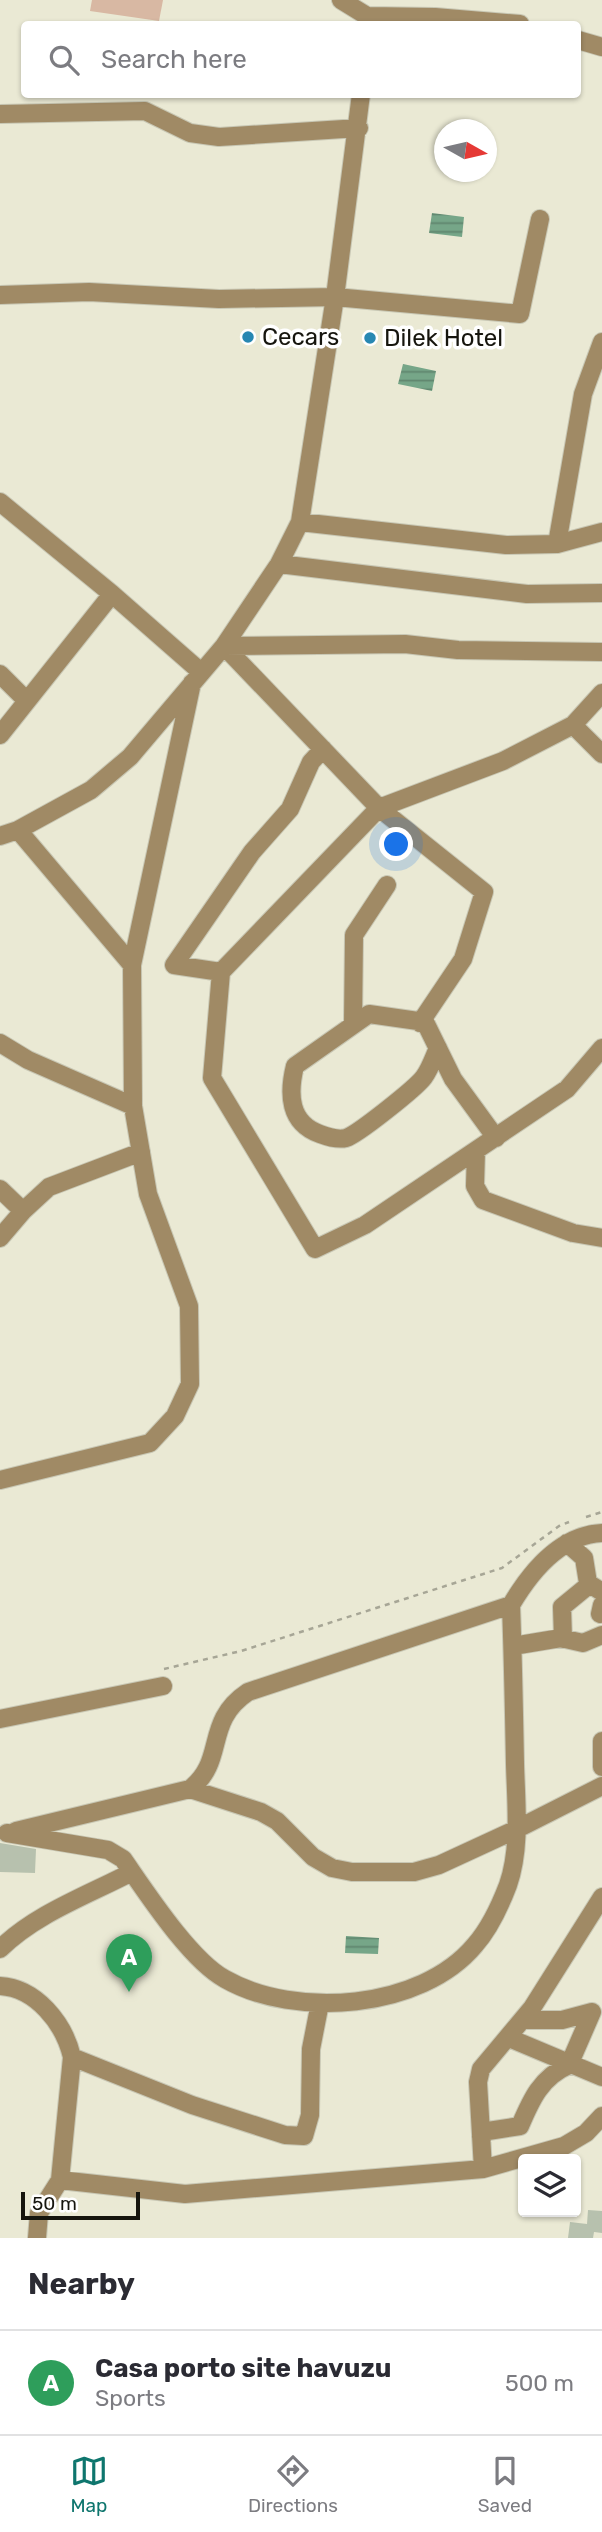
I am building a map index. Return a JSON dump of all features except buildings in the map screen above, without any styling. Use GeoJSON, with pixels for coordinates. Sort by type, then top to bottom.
{"type":"FeatureCollection","features":[{"type":"Feature","properties":{"kind":"street"},"geometry":{"type":"LineString","coordinates":[[341,0],[366,20],[435,17],[484,21]]}},
{"type":"Feature","properties":{"kind":"street"},"geometry":{"type":"LineString","coordinates":[[581,41],[602,47]]}},
{"type":"Feature","properties":{"kind":"street"},"geometry":{"type":"LineString","coordinates":[[0,836],[18,830],[100,782],[130,757],[224,646],[279,564],[300,522],[335,297],[359,128],[361,98]]}},
{"type":"Feature","properties":{"kind":"street"},"geometry":{"type":"LineString","coordinates":[[0,114],[145,111],[190,132],[219,137],[359,128]]}},
{"type":"Feature","properties":{"kind":"street"},"geometry":{"type":"LineString","coordinates":[[0,295],[89,292],[219,299],[335,297],[520,314],[540,219]]}},
{"type":"Feature","properties":{"kind":"street"},"geometry":{"type":"LineString","coordinates":[[557,544],[583,394],[602,342]]}},
{"type":"Feature","properties":{"kind":"street"},"geometry":{"type":"LineString","coordinates":[[0,502],[112,594],[196,677]]}},
{"type":"Feature","properties":{"kind":"street"},"geometry":{"type":"LineString","coordinates":[[300,522],[506,545],[557,544],[602,532]]}},
{"type":"Feature","properties":{"kind":"street"},"geometry":{"type":"LineString","coordinates":[[279,564],[527,594],[602,593]]}},
{"type":"Feature","properties":{"kind":"street"},"geometry":{"type":"LineString","coordinates":[[0,735],[112,594]]}},
{"type":"Feature","properties":{"kind":"street"},"geometry":{"type":"LineString","coordinates":[[224,646],[405,644],[458,650],[602,652]]}},
{"type":"Feature","properties":{"kind":"street"},"geometry":{"type":"LineString","coordinates":[[224,646],[379,808],[484,892],[463,958],[420,1023]]}},
{"type":"Feature","properties":{"kind":"street"},"geometry":{"type":"LineString","coordinates":[[0,674],[27,701]]}},
{"type":"Feature","properties":{"kind":"street"},"geometry":{"type":"LineString","coordinates":[[0,1480],[150,1443],[176,1416],[190,1384],[189,1306],[148,1194],[133,1106],[132,965],[196,677]]}},
{"type":"Feature","properties":{"kind":"street"},"geometry":{"type":"LineString","coordinates":[[602,693],[573,725],[503,761],[379,808],[221,972],[212,1078],[315,1249],[365,1225],[568,1089],[602,1048]]}},
{"type":"Feature","properties":{"kind":"street"},"geometry":{"type":"LineString","coordinates":[[573,725],[602,754]]}},
{"type":"Feature","properties":{"kind":"street"},"geometry":{"type":"LineString","coordinates":[[221,972],[174,965],[252,852],[290,809],[311,762],[323,749]]}},
{"type":"Feature","properties":{"kind":"street"},"geometry":{"type":"LineString","coordinates":[[18,830],[132,965]]}},
{"type":"Feature","properties":{"kind":"street"},"geometry":{"type":"LineString","coordinates":[[353,1025],[354,935],[387,885]]}},
{"type":"Feature","properties":{"kind":"street"},"geometry":{"type":"LineString","coordinates":[[438,1048],[424,1078],[371,1122],[346,1138],[329,1138],[300,1123],[290,1095],[295,1066],[369,1014],[425,1022],[438,1048],[453,1079],[496,1138]]}},
{"type":"Feature","properties":{"kind":"street"},"geometry":{"type":"LineString","coordinates":[[0,1043],[28,1060],[133,1106]]}},
{"type":"Feature","properties":{"kind":"street"},"geometry":{"type":"LineString","coordinates":[[477,1151],[475,1186],[483,1200],[573,1233],[602,1238]]}},
{"type":"Feature","properties":{"kind":"street"},"geometry":{"type":"LineString","coordinates":[[0,1238],[49,1186],[141,1152]]}},
{"type":"Feature","properties":{"kind":"street"},"geometry":{"type":"LineString","coordinates":[[0,1189],[23,1211]]}},
{"type":"Feature","properties":{"kind":"street"},"geometry":{"type":"LineString","coordinates":[[4,1834],[108,1850],[123,1858],[198,1958],[223,1979],[263,1996],[320,2003],[363,2002],[408,1988],[441,1973],[474,1946],[494,1917],[509,1882],[517,1829],[512,1605],[524,1582],[567,1543],[583,1534],[602,1533]]}},
{"type":"Feature","properties":{"kind":"street"},"geometry":{"type":"LineString","coordinates":[[563,1639],[562,1607],[596,1588],[584,1558],[567,1543]]}},
{"type":"Feature","properties":{"kind":"street"},"geometry":{"type":"LineString","coordinates":[[4,1834],[190,1788],[207,1773],[221,1721],[231,1703],[248,1692],[512,1605]]}},
{"type":"Feature","properties":{"kind":"street"},"geometry":{"type":"LineString","coordinates":[[513,1646],[563,1639],[583,1643],[602,1636]]}},
{"type":"Feature","properties":{"kind":"street"},"geometry":{"type":"LineString","coordinates":[[0,1719],[158,1679]]}},
{"type":"Feature","properties":{"kind":"street"},"geometry":{"type":"LineString","coordinates":[[602,1741],[602,1767]]}},
{"type":"Feature","properties":{"kind":"street"},"geometry":{"type":"LineString","coordinates":[[190,1788],[261,1812],[276,1821],[313,1857],[332,1868],[352,1872],[414,1872],[439,1865],[602,1786]]}},
{"type":"Feature","properties":{"kind":"street"},"geometry":{"type":"LineString","coordinates":[[0,1949],[12,1937],[47,1916],[132,1872]]}},
{"type":"Feature","properties":{"kind":"street"},"geometry":{"type":"LineString","coordinates":[[483,2169],[478,2082],[481,2069],[509,2038],[593,1926],[602,1897]]}},
{"type":"Feature","properties":{"kind":"street"},"geometry":{"type":"LineString","coordinates":[[0,1986],[29,1993],[43,2004],[70,2046],[72,2057],[60,2180],[39,2213],[37,2238]]}},
{"type":"Feature","properties":{"kind":"street"},"geometry":{"type":"LineString","coordinates":[[72,2057],[192,2105],[285,2135],[304,2136],[310,2115],[311,2049],[320,2003]]}},
{"type":"Feature","properties":{"kind":"street"},"geometry":{"type":"LineString","coordinates":[[481,2137],[488,2132],[520,2126],[530,2101],[551,2073],[569,2065],[592,2012],[562,2020],[523,2020]]}},
{"type":"Feature","properties":{"kind":"street"},"geometry":{"type":"LineString","coordinates":[[509,2038],[602,2077]]}},
{"type":"Feature","properties":{"kind":"street"},"geometry":{"type":"LineString","coordinates":[[60,2180],[186,2194],[483,2169],[564,2147],[586,2133],[602,2116]]}},
{"type":"Feature","properties":{"kind":"path"},"geometry":{"type":"LineString","coordinates":[[582,1518],[602,1512]]}},
{"type":"Feature","properties":{"kind":"path"},"geometry":{"type":"LineString","coordinates":[[158,1679],[502,1568],[559,1525],[572,1521]]}},
{"type":"Feature","properties":{"kind":"shaded area"},"geometry":{"type":"Polygon","coordinates":[[[92,0],[163,0],[159,21],[90,11],[92,0]]]}},
{"type":"Feature","properties":{"kind":"shaded area"},"geometry":{"type":"Polygon","coordinates":[[[432,213],[464,217],[462,237],[429,233],[432,213]]]}},
{"type":"Feature","properties":{"kind":"shaded area"},"geometry":{"type":"Polygon","coordinates":[[[403,364],[436,371],[432,391],[398,384],[403,364]]]}},
{"type":"Feature","properties":{"kind":"shaded area"},"geometry":{"type":"Polygon","coordinates":[[[346,1936],[379,1938],[378,1954],[345,1953],[346,1936]]]}},
{"type":"Feature","properties":{"kind":"place","name":"Cecars"},"geometry":{"type":"Point","coordinates":[248,337]}},
{"type":"Feature","properties":{"kind":"place","name":"Dilek Hotel"},"geometry":{"type":"Point","coordinates":[370,338]}},
{"type":"Feature","properties":{"kind":"place","name":"Casa porto site havuzu"},"geometry":{"type":"Point","coordinates":[129,1992]}}]}
